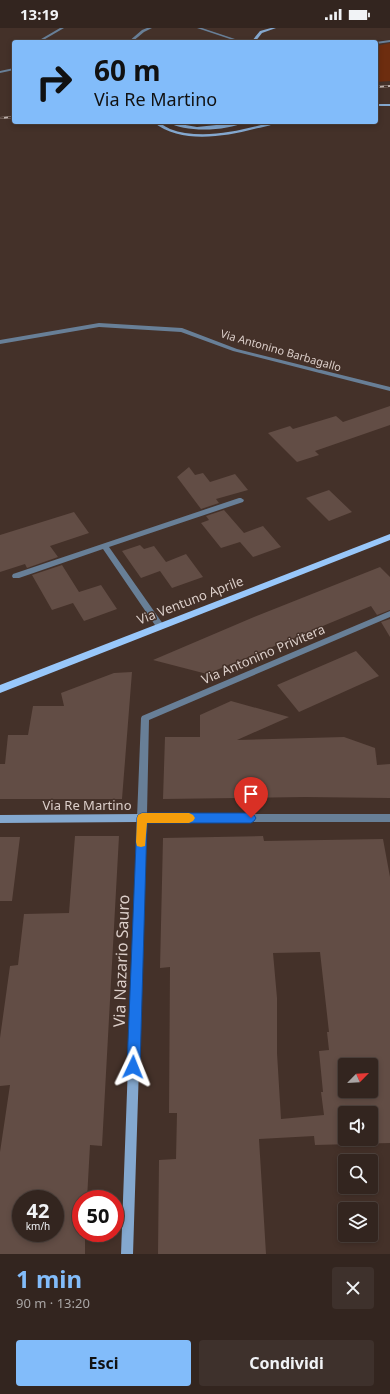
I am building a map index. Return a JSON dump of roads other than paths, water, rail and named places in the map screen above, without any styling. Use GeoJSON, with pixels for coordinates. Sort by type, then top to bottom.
{"type":"FeatureCollection","features":[{"type":"Feature","properties":{"kind":"main road"},"geometry":{"type":"LineString","coordinates":[[256,40],[261,32],[274,28]]}},
{"type":"Feature","properties":{"kind":"main road"},"geometry":{"type":"LineString","coordinates":[[378,105],[390,105]]}},
{"type":"Feature","properties":{"kind":"main road"},"geometry":{"type":"LineString","coordinates":[[159,124],[170,130],[181,133],[208,135],[234,132],[268,124]]}},
{"type":"Feature","properties":{"kind":"main road"},"geometry":{"type":"LineString","coordinates":[[176,124],[186,127],[204,128],[230,124]]}},
{"type":"Feature","properties":{"kind":"main road","name":"Via Ventuno Aprile"},"geometry":{"type":"LineString","coordinates":[[0,690],[390,537]]}},
{"type":"Feature","properties":{"kind":"main road","name":"Via Re Martino"},"geometry":{"type":"LineString","coordinates":[[0,819],[142,818]]}},
{"type":"Feature","properties":{"kind":"main road","name":"Via Nazario Sauro"},"geometry":{"type":"LineString","coordinates":[[127,1254],[142,818]]}},
{"type":"Feature","properties":{"kind":"street"},"geometry":{"type":"LineString","coordinates":[[41,40],[62,28]]}},
{"type":"Feature","properties":{"kind":"street"},"geometry":{"type":"LineString","coordinates":[[132,40],[143,30],[150,28]]}},
{"type":"Feature","properties":{"kind":"street"},"geometry":{"type":"LineString","coordinates":[[199,28],[236,40]]}},
{"type":"Feature","properties":{"kind":"street"},"geometry":{"type":"LineString","coordinates":[[378,42],[390,41]]}},
{"type":"Feature","properties":{"kind":"street"},"geometry":{"type":"LineString","coordinates":[[0,72],[12,69]]}},
{"type":"Feature","properties":{"kind":"street","name":"Via Antonino Barbagallo"},"geometry":{"type":"LineString","coordinates":[[0,342],[99,325],[182,330],[234,350],[390,389]]}},
{"type":"Feature","properties":{"kind":"street"},"geometry":{"type":"LineString","coordinates":[[16,576],[241,500]]}},
{"type":"Feature","properties":{"kind":"street"},"geometry":{"type":"LineString","coordinates":[[105,546],[160,626]]}},
{"type":"Feature","properties":{"kind":"street","name":"Via Antonino Privitera"},"geometry":{"type":"LineString","coordinates":[[145,718],[390,614]]}},
{"type":"Feature","properties":{"kind":"street","name":"Via Nazario Sauro"},"geometry":{"type":"LineString","coordinates":[[142,818],[145,718]]}},
{"type":"Feature","properties":{"kind":"street","name":"Via Re Martino"},"geometry":{"type":"LineString","coordinates":[[142,818],[390,818]]}},
{"type":"Feature","properties":{"kind":"railway"},"geometry":{"type":"LineString","coordinates":[[378,87],[390,86]]}},
{"type":"Feature","properties":{"kind":"railway"},"geometry":{"type":"LineString","coordinates":[[0,118],[12,117]]}}]}
